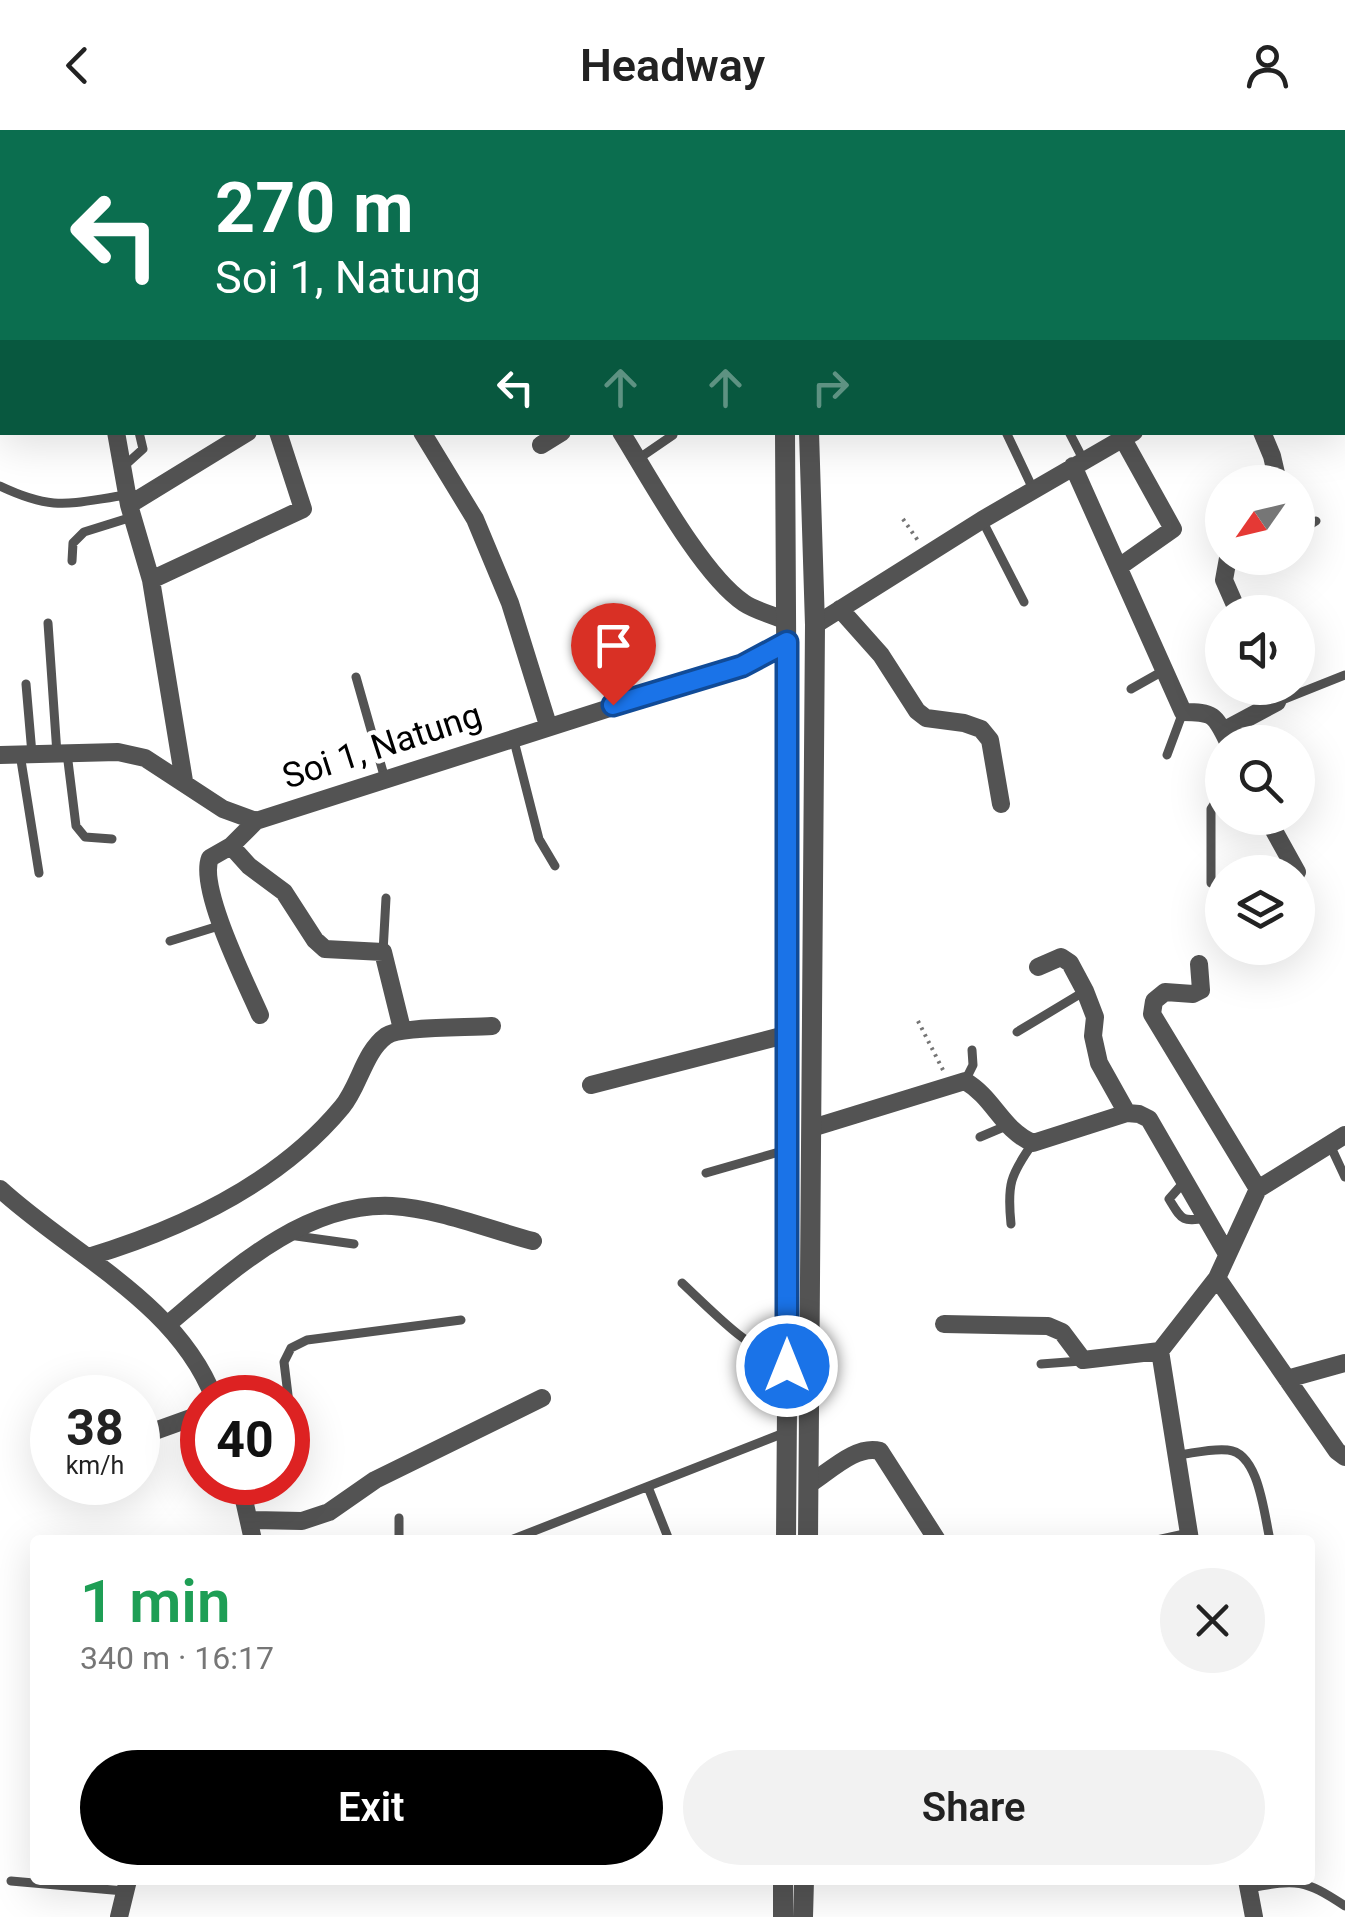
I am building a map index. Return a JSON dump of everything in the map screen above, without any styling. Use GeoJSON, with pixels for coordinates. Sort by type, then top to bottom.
{"type":"FeatureCollection","features":[{"type":"Feature","properties":{"kind":"street"},"geometry":{"type":"LineString","coordinates":[[116,435],[129,506],[150,580],[184,782]]}},
{"type":"Feature","properties":{"kind":"street"},"geometry":{"type":"LineString","coordinates":[[129,506],[243,435]]}},
{"type":"Feature","properties":{"kind":"street"},"geometry":{"type":"LineString","coordinates":[[150,580],[304,509],[279,435]]}},
{"type":"Feature","properties":{"kind":"street"},"geometry":{"type":"LineString","coordinates":[[424,435],[475,519],[510,603],[548,725]]}},
{"type":"Feature","properties":{"kind":"street"},"geometry":{"type":"LineString","coordinates":[[541,446],[558,435]]}},
{"type":"Feature","properties":{"kind":"street"},"geometry":{"type":"LineString","coordinates":[[623,435],[676,520],[725,587],[787,631],[815,625],[982,520],[1128,436],[1173,529],[1120,568]]}},
{"type":"Feature","properties":{"kind":"street"},"geometry":{"type":"LineString","coordinates":[[785,435],[789,1034],[786,1535]]}},
{"type":"Feature","properties":{"kind":"street"},"geometry":{"type":"LineString","coordinates":[[808,1535],[815,625],[810,435]]}},
{"type":"Feature","properties":{"kind":"street"},"geometry":{"type":"LineString","coordinates":[[1263,435],[1274,465]]}},
{"type":"Feature","properties":{"kind":"street"},"geometry":{"type":"LineString","coordinates":[[1078,464],[1182,712],[1206,712],[1220,725]]}},
{"type":"Feature","properties":{"kind":"street"},"geometry":{"type":"LineString","coordinates":[[840,609],[881,655],[917,711],[926,718],[964,722],[981,729],[990,740],[1001,804]]}},
{"type":"Feature","properties":{"kind":"street","name":"Soi 1, Natung"},"geometry":{"type":"LineString","coordinates":[[0,755],[118,752],[145,758],[223,809],[256,821],[742,666],[787,631]]}},
{"type":"Feature","properties":{"kind":"street"},"geometry":{"type":"LineString","coordinates":[[1239,725],[1262,705]]}},
{"type":"Feature","properties":{"kind":"street"},"geometry":{"type":"LineString","coordinates":[[256,821],[231,846],[213,855],[206,871],[222,925],[260,1015]]}},
{"type":"Feature","properties":{"kind":"street"},"geometry":{"type":"LineString","coordinates":[[231,846],[249,866],[284,892],[314,940],[325,949],[384,952],[402,1029]]}},
{"type":"Feature","properties":{"kind":"street"},"geometry":{"type":"LineString","coordinates":[[1038,967],[1061,957],[1070,963],[1095,1017],[1099,1063],[1127,1113]]}},
{"type":"Feature","properties":{"kind":"street"},"geometry":{"type":"LineString","coordinates":[[1199,964],[1201,990],[1193,994],[1165,992],[1154,1001],[1152,1014],[1258,1189]]}},
{"type":"Feature","properties":{"kind":"street"},"geometry":{"type":"LineString","coordinates":[[88,1257],[184,1223],[281,1164],[344,1105],[378,1044],[388,1034],[402,1029],[492,1026]]}},
{"type":"Feature","properties":{"kind":"street"},"geometry":{"type":"LineString","coordinates":[[590,1085],[789,1034]]}},
{"type":"Feature","properties":{"kind":"street"},"geometry":{"type":"LineString","coordinates":[[812,1128],[958,1082],[988,1098],[1006,1126],[1016,1136],[1033,1143],[1127,1113],[1139,1114],[1149,1120],[1226,1254]]}},
{"type":"Feature","properties":{"kind":"street"},"geometry":{"type":"LineString","coordinates":[[944,1324],[1048,1326],[1062,1332],[1083,1360],[1160,1351],[1217,1278],[1258,1189],[1337,1140]]}},
{"type":"Feature","properties":{"kind":"street"},"geometry":{"type":"LineString","coordinates":[[1,1191],[88,1257],[167,1325],[205,1375]]}},
{"type":"Feature","properties":{"kind":"street"},"geometry":{"type":"LineString","coordinates":[[167,1325],[222,1278],[286,1235],[336,1212],[392,1206],[449,1216],[534,1241]]}},
{"type":"Feature","properties":{"kind":"street"},"geometry":{"type":"LineString","coordinates":[[1217,1278],[1337,1451],[1345,1457]]}},
{"type":"Feature","properties":{"kind":"street"},"geometry":{"type":"LineString","coordinates":[[1160,1351],[1190,1535]]}},
{"type":"Feature","properties":{"kind":"street"},"geometry":{"type":"LineString","coordinates":[[1287,1379],[1345,1364]]}},
{"type":"Feature","properties":{"kind":"street"},"geometry":{"type":"LineString","coordinates":[[250,1520],[302,1521],[329,1512],[375,1480],[542,1398]]}},
{"type":"Feature","properties":{"kind":"street"},"geometry":{"type":"LineString","coordinates":[[808,1486],[859,1452],[870,1448],[880,1451],[934,1535]]}},
{"type":"Feature","properties":{"kind":"street"},"geometry":{"type":"LineString","coordinates":[[246,1505],[252,1535]]}},
{"type":"Feature","properties":{"kind":"street"},"geometry":{"type":"LineString","coordinates":[[782,1917],[783,1885]]}},
{"type":"Feature","properties":{"kind":"street"},"geometry":{"type":"LineString","coordinates":[[803,1917],[804,1885]]}},
{"type":"Feature","properties":{"kind":"street"},"geometry":{"type":"LineString","coordinates":[[1248,1885],[1254,1917]]}},
{"type":"Feature","properties":{"kind":"street"},"geometry":{"type":"LineString","coordinates":[[119,1917],[126,1886]]}},
{"type":"Feature","properties":{"kind":"lane"},"geometry":{"type":"LineString","coordinates":[[122,468],[142,449],[139,435]]}},
{"type":"Feature","properties":{"kind":"lane"},"geometry":{"type":"LineString","coordinates":[[638,460],[673,435]]}},
{"type":"Feature","properties":{"kind":"lane"},"geometry":{"type":"LineString","coordinates":[[1007,435],[1034,490]]}},
{"type":"Feature","properties":{"kind":"lane"},"geometry":{"type":"LineString","coordinates":[[1071,435],[1078,464]]}},
{"type":"Feature","properties":{"kind":"lane"},"geometry":{"type":"LineString","coordinates":[[0,486],[34,502],[129,506]]}},
{"type":"Feature","properties":{"kind":"lane"},"geometry":{"type":"LineString","coordinates":[[72,562],[74,543],[84,532],[129,506]]}},
{"type":"Feature","properties":{"kind":"lane"},"geometry":{"type":"LineString","coordinates":[[982,520],[1024,602]]}},
{"type":"Feature","properties":{"kind":"lane"},"geometry":{"type":"LineString","coordinates":[[48,623],[62,753],[76,826],[84,836],[112,839]]}},
{"type":"Feature","properties":{"kind":"lane"},"geometry":{"type":"LineString","coordinates":[[1130,689],[1162,672]]}},
{"type":"Feature","properties":{"kind":"lane"},"geometry":{"type":"LineString","coordinates":[[1315,684],[1345,676]]}},
{"type":"Feature","properties":{"kind":"lane"},"geometry":{"type":"LineString","coordinates":[[356,678],[385,779]]}},
{"type":"Feature","properties":{"kind":"lane"},"geometry":{"type":"LineString","coordinates":[[26,684],[26,754],[39,873]]}},
{"type":"Feature","properties":{"kind":"lane"},"geometry":{"type":"LineString","coordinates":[[1167,755],[1182,712]]}},
{"type":"Feature","properties":{"kind":"lane"},"geometry":{"type":"LineString","coordinates":[[513,737],[539,839],[555,866]]}},
{"type":"Feature","properties":{"kind":"lane"},"geometry":{"type":"LineString","coordinates":[[384,952],[386,898]]}},
{"type":"Feature","properties":{"kind":"lane"},"geometry":{"type":"LineString","coordinates":[[170,941],[222,925]]}},
{"type":"Feature","properties":{"kind":"lane"},"geometry":{"type":"LineString","coordinates":[[1016,1032],[1085,991]]}},
{"type":"Feature","properties":{"kind":"lane"},"geometry":{"type":"LineString","coordinates":[[958,1082],[973,1065],[972,1050]]}},
{"type":"Feature","properties":{"kind":"lane"},"geometry":{"type":"LineString","coordinates":[[980,1138],[1006,1126]]}},
{"type":"Feature","properties":{"kind":"lane"},"geometry":{"type":"LineString","coordinates":[[1337,1140],[1345,1177]]}},
{"type":"Feature","properties":{"kind":"lane"},"geometry":{"type":"LineString","coordinates":[[1012,1224],[1007,1190],[1016,1167],[1033,1143]]}},
{"type":"Feature","properties":{"kind":"lane"},"geometry":{"type":"LineString","coordinates":[[706,1173],[789,1149]]}},
{"type":"Feature","properties":{"kind":"lane"},"geometry":{"type":"LineString","coordinates":[[286,1235],[354,1244]]}},
{"type":"Feature","properties":{"kind":"lane"},"geometry":{"type":"LineString","coordinates":[[682,1283],[749,1345],[787,1366]]}},
{"type":"Feature","properties":{"kind":"lane"},"geometry":{"type":"LineString","coordinates":[[286,1375],[284,1362],[291,1348],[307,1340],[461,1320]]}},
{"type":"Feature","properties":{"kind":"lane"},"geometry":{"type":"LineString","coordinates":[[1041,1364],[1083,1360]]}},
{"type":"Feature","properties":{"kind":"lane"},"geometry":{"type":"LineString","coordinates":[[524,1535],[786,1432]]}},
{"type":"Feature","properties":{"kind":"lane"},"geometry":{"type":"LineString","coordinates":[[1179,1454],[1228,1450],[1243,1454],[1252,1466],[1269,1535]]}},
{"type":"Feature","properties":{"kind":"lane"},"geometry":{"type":"LineString","coordinates":[[648,1486],[668,1535]]}},
{"type":"Feature","properties":{"kind":"lane"},"geometry":{"type":"LineString","coordinates":[[399,1518],[399,1535]]}},
{"type":"Feature","properties":{"kind":"lane"},"geometry":{"type":"LineString","coordinates":[[11,1881],[30,1882]]}},
{"type":"Feature","properties":{"kind":"lane"},"geometry":{"type":"LineString","coordinates":[[1309,1885],[1345,1906]]}},
{"type":"Feature","properties":{"kind":"path"},"geometry":{"type":"LineString","coordinates":[[903,519],[928,554]]}},
{"type":"Feature","properties":{"kind":"path"},"geometry":{"type":"LineString","coordinates":[[918,1022],[958,1082]]}},
{"type":"Feature","properties":{"kind":"route"},"geometry":{"type":"LineString","coordinates":[[613,705],[742,666],[787,642],[787,1366]]}}]}
